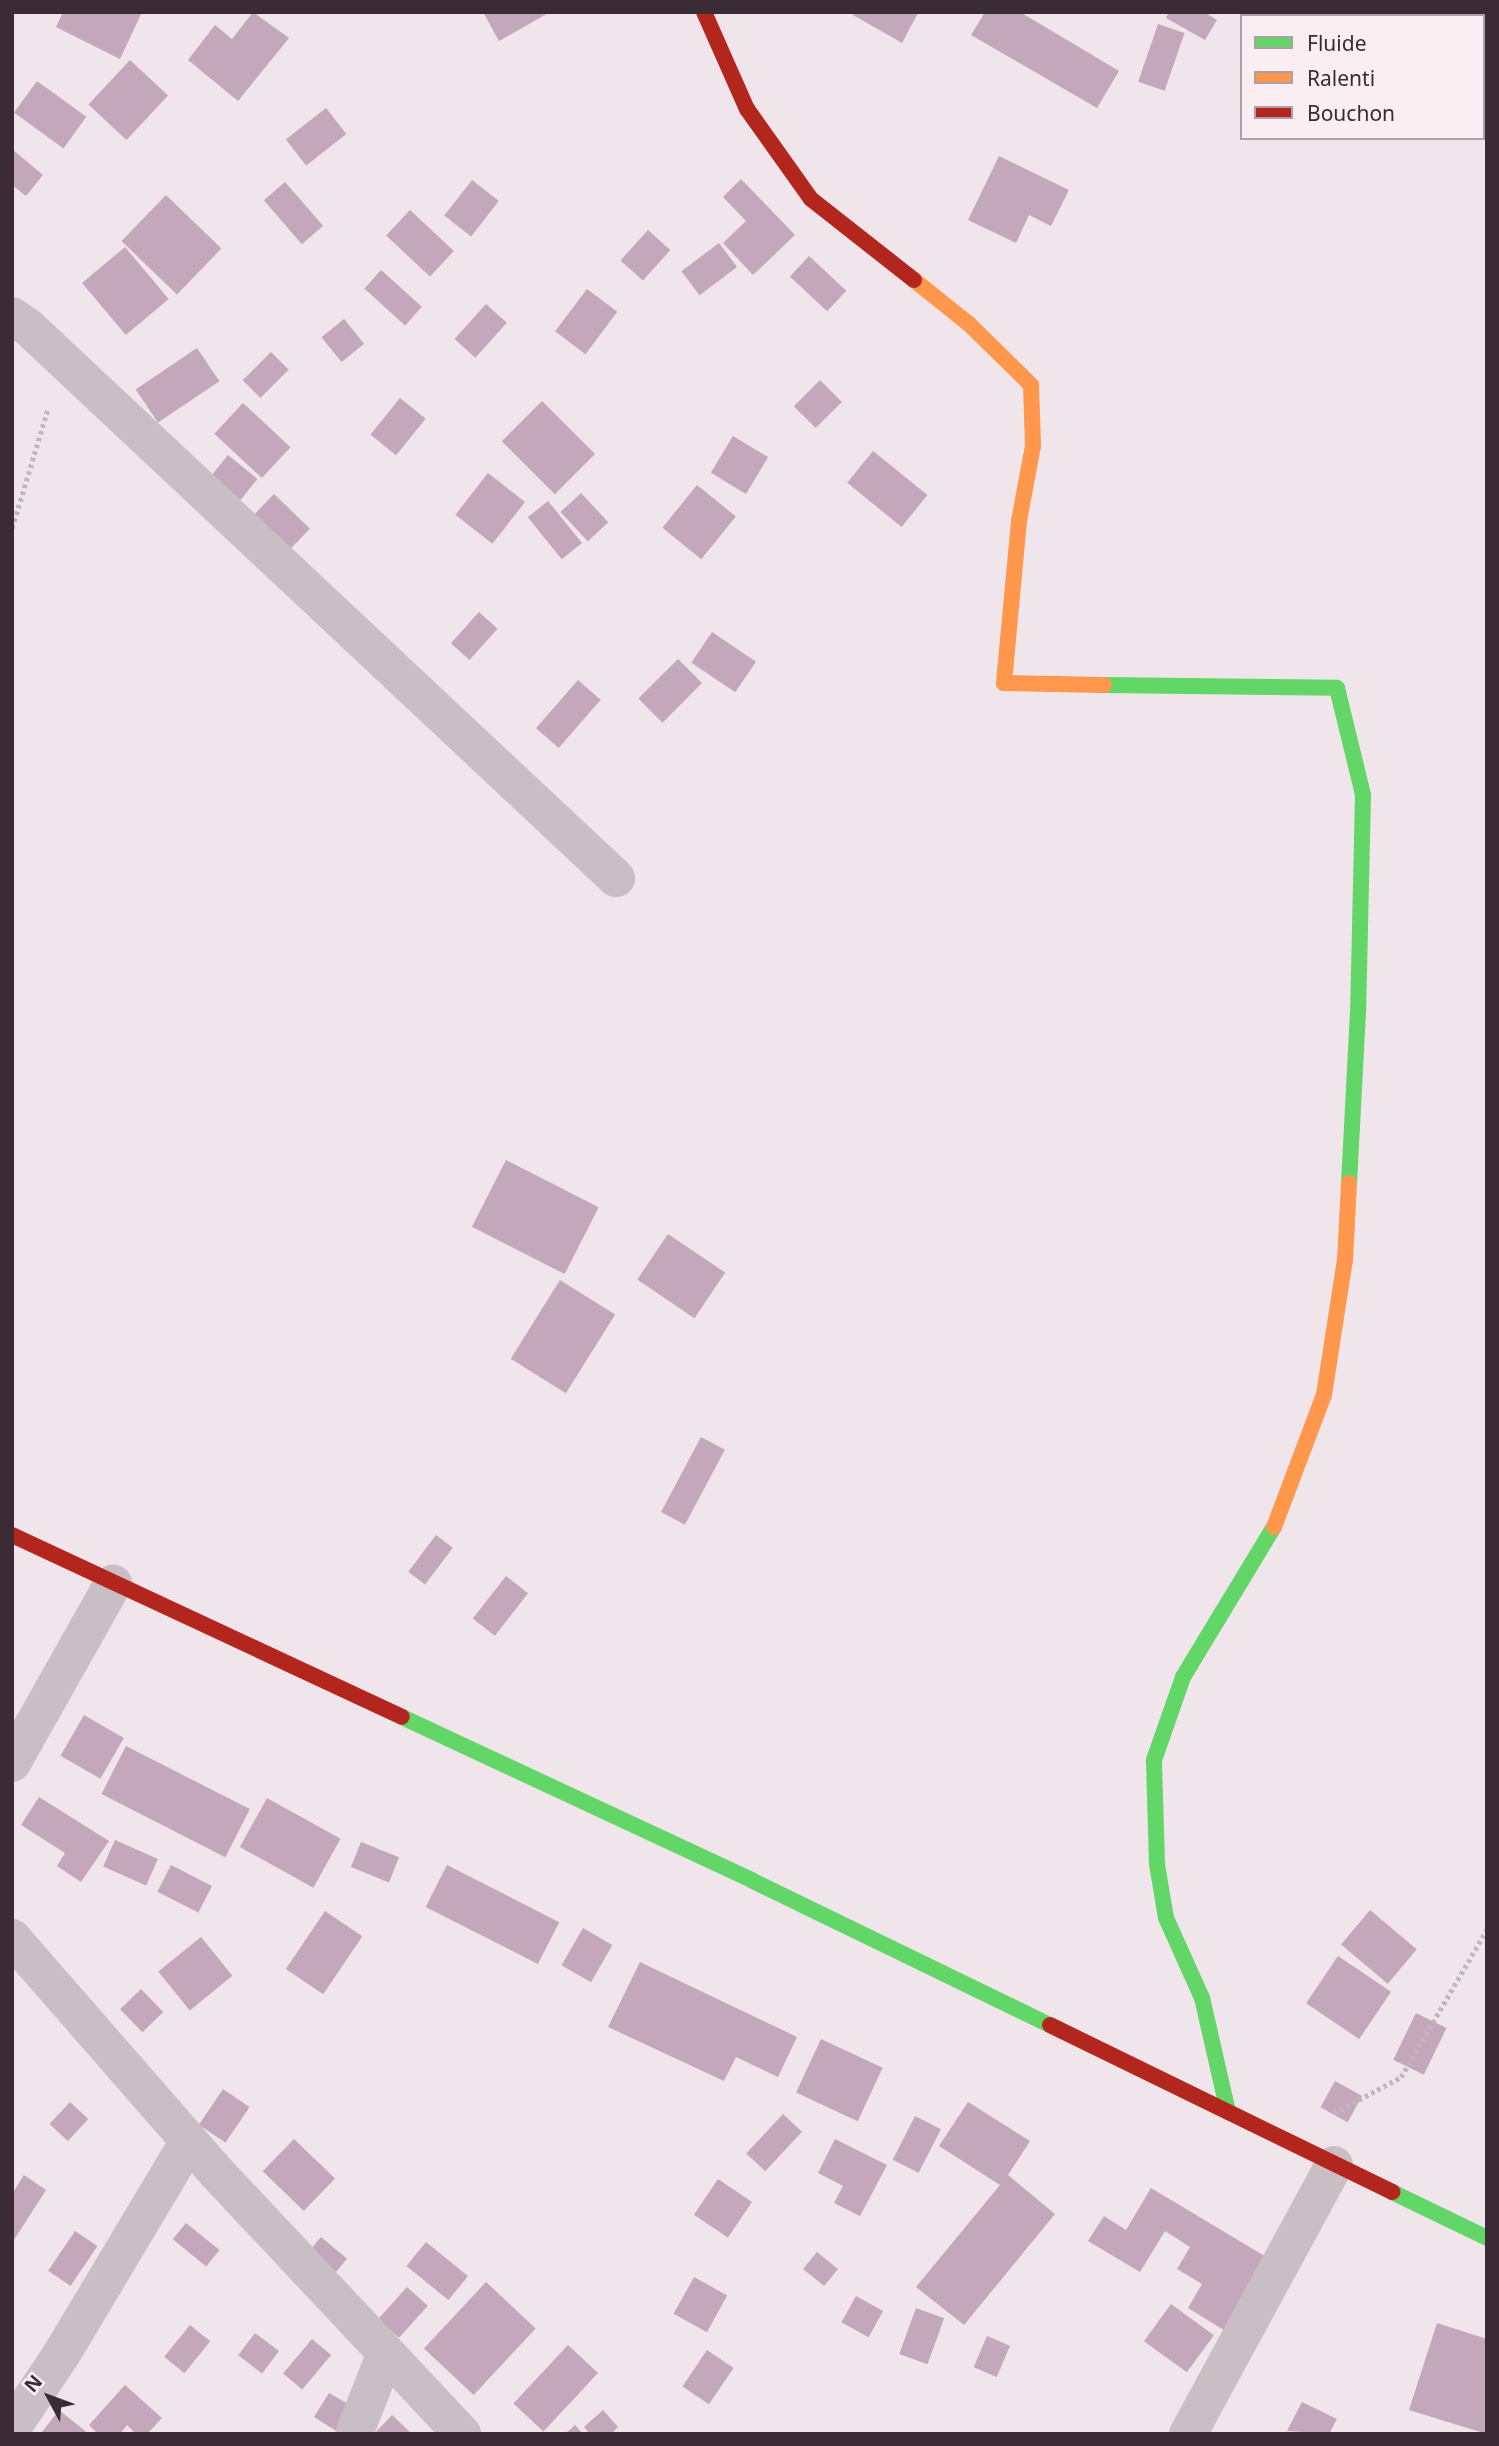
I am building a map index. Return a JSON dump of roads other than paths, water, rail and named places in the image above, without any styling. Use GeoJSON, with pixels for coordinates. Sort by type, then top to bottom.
{"type":"FeatureCollection","features":[{"type":"Feature","properties":{"kind":"street"},"geometry":{"type":"LineString","coordinates":[[704,12],[747,109],[811,199],[969,324],[1031,385],[1033,446],[1019,521],[1004,683],[1338,688],[1363,795],[1358,1012],[1345,1261],[1324,1395],[1275,1525],[1183,1677],[1154,1760],[1157,1864],[1166,1918],[1202,1998],[1228,2112]]}},
{"type":"Feature","properties":{"kind":"street"},"geometry":{"type":"LineString","coordinates":[[12,316],[29,327],[615,878]]}},
{"type":"Feature","properties":{"kind":"street"},"geometry":{"type":"LineString","coordinates":[[12,1535],[753,1881],[1487,2238]]}},
{"type":"Feature","properties":{"kind":"street"},"geometry":{"type":"LineString","coordinates":[[12,1763],[113,1584]]}},
{"type":"Feature","properties":{"kind":"street"},"geometry":{"type":"LineString","coordinates":[[12,1938],[190,2141],[462,2434]]}},
{"type":"Feature","properties":{"kind":"street"},"geometry":{"type":"LineString","coordinates":[[12,2428],[61,2355],[190,2141]]}},
{"type":"Feature","properties":{"kind":"street"},"geometry":{"type":"LineString","coordinates":[[1188,2434],[1334,2165]]}},
{"type":"Feature","properties":{"kind":"street"},"geometry":{"type":"LineString","coordinates":[[354,2434],[386,2353]]}}]}
